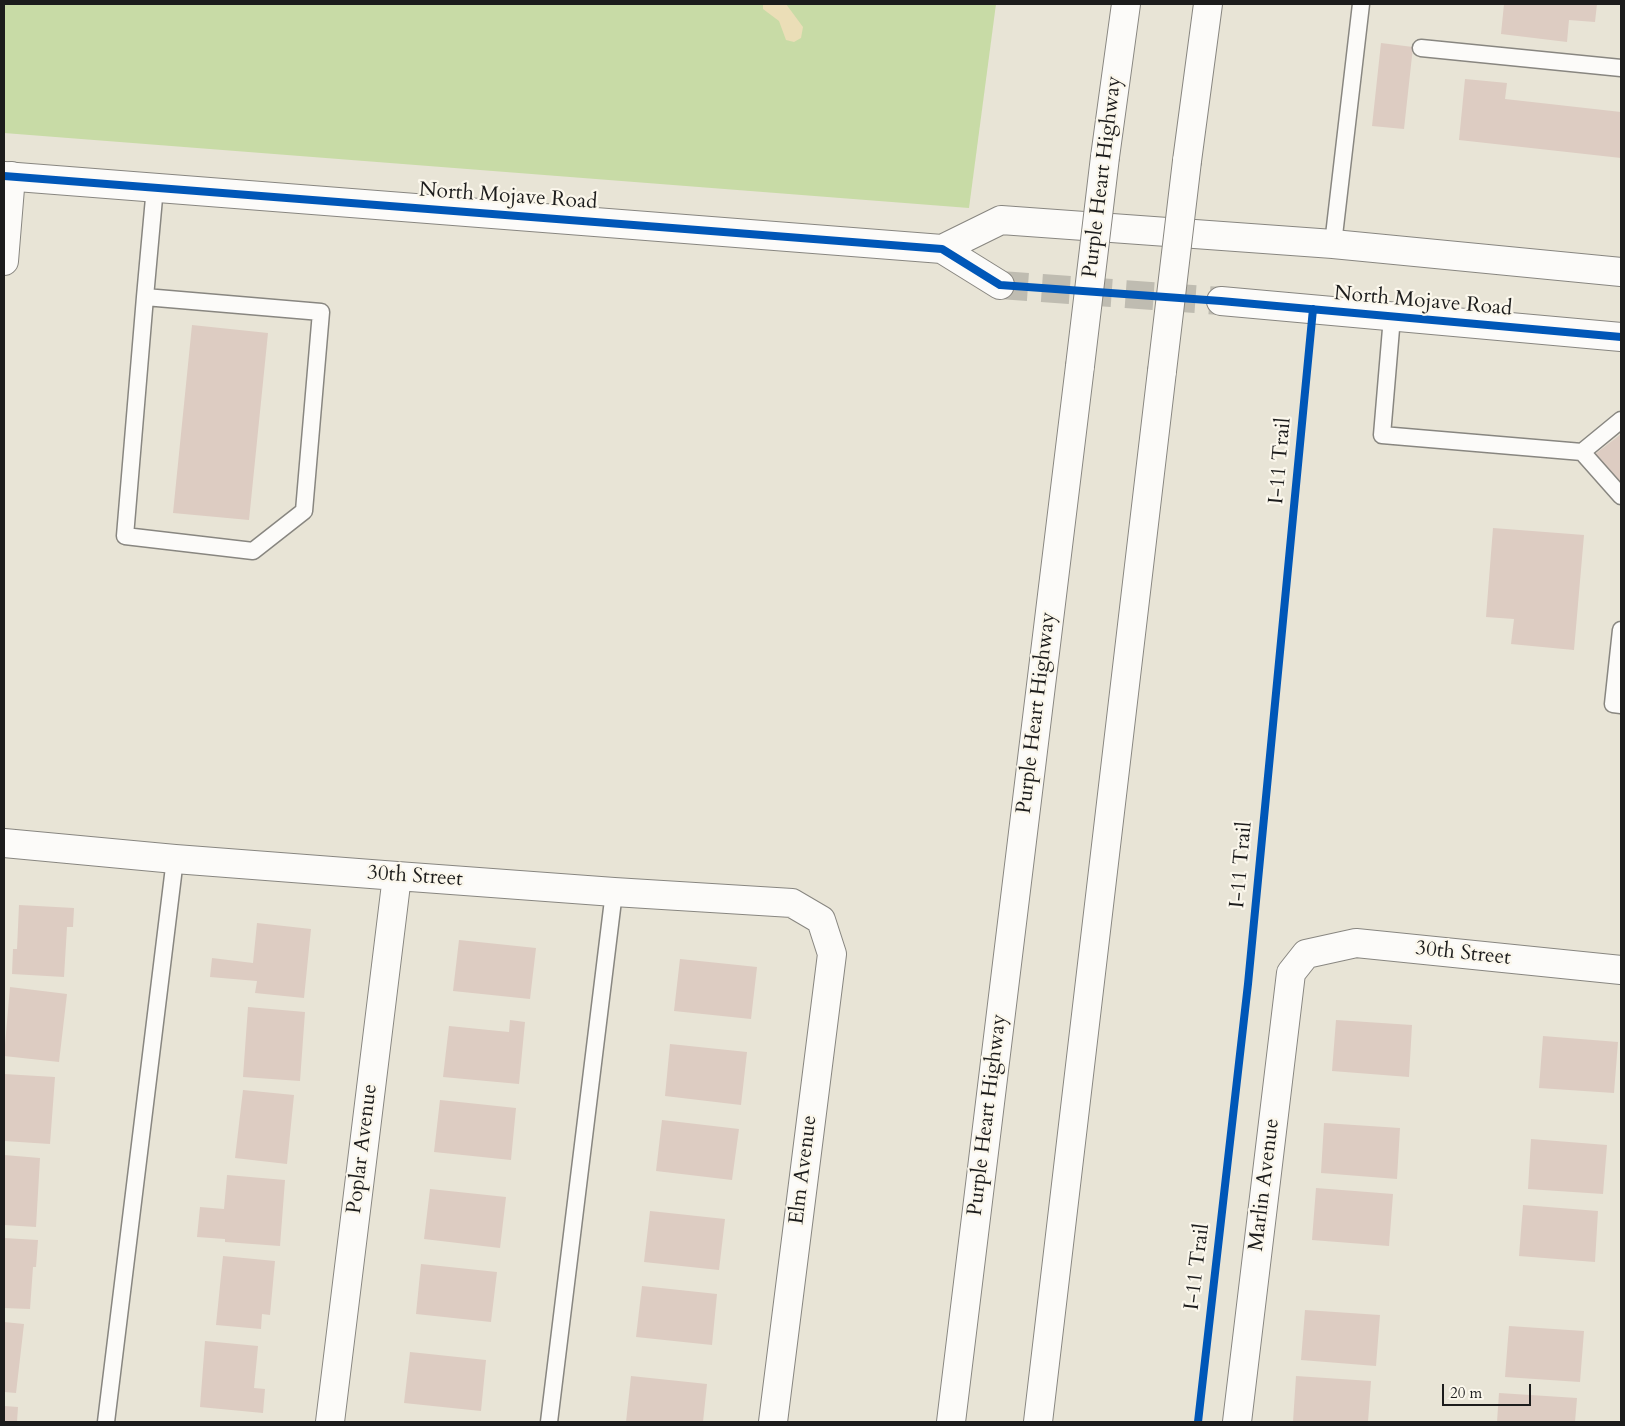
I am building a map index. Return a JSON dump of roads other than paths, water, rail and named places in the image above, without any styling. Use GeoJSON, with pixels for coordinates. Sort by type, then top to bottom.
{"type":"FeatureCollection","features":[{"type":"Feature","properties":{"kind":"main road","name":"Purple Heart Highway"},"geometry":{"type":"LineString","coordinates":[[951,1422],[1105,157],[1126,4]]}},
{"type":"Feature","properties":{"kind":"main road"},"geometry":{"type":"LineString","coordinates":[[1038,1422],[1186,160],[1208,4]]}},
{"type":"Feature","properties":{"kind":"main road"},"geometry":{"type":"LineString","coordinates":[[4,261],[7,176]]}},
{"type":"Feature","properties":{"kind":"main road","name":"North Mojave Road"},"geometry":{"type":"LineString","coordinates":[[7,176],[942,249],[1000,285]]}},
{"type":"Feature","properties":{"kind":"main road"},"geometry":{"type":"LineString","coordinates":[[942,249],[1001,220],[1333,244],[1621,272]]}},
{"type":"Feature","properties":{"kind":"main road","name":"North Mojave Road"},"geometry":{"type":"LineString","coordinates":[[1221,301],[1621,336]]}},
{"type":"Feature","properties":{"kind":"main road","name":"30th Street"},"geometry":{"type":"LineString","coordinates":[[4,843],[175,859],[396,876],[792,903],[821,920]]}},
{"type":"Feature","properties":{"kind":"main road","name":"Poplar Avenue"},"geometry":{"type":"LineString","coordinates":[[330,1422],[396,876]]}},
{"type":"Feature","properties":{"kind":"main road","name":"Elm Avenue"},"geometry":{"type":"LineString","coordinates":[[773,1422],[832,954],[821,920]]}},
{"type":"Feature","properties":{"kind":"main road","name":"30th Street"},"geometry":{"type":"LineString","coordinates":[[1306,954],[1356,943],[1621,970]]}},
{"type":"Feature","properties":{"kind":"main road","name":"Marlin Avenue"},"geometry":{"type":"LineString","coordinates":[[1237,1422],[1291,973],[1306,954]]}},
{"type":"Feature","properties":{"kind":"lane"},"geometry":{"type":"LineString","coordinates":[[1333,244],[1360,4]]}},
{"type":"Feature","properties":{"kind":"lane"},"geometry":{"type":"LineString","coordinates":[[1421,48],[1621,68]]}},
{"type":"Feature","properties":{"kind":"lane"},"geometry":{"type":"LineString","coordinates":[[145,297],[321,312],[304,511],[253,551],[124,536],[145,297],[155,187]]}},
{"type":"Feature","properties":{"kind":"lane"},"geometry":{"type":"LineString","coordinates":[[1392,317],[1382,436],[1582,452],[1617,428]]}},
{"type":"Feature","properties":{"kind":"lane"},"geometry":{"type":"LineString","coordinates":[[1582,452],[1621,496]]}},
{"type":"Feature","properties":{"kind":"lane"},"geometry":{"type":"LineString","coordinates":[[1621,630],[1613,704],[1621,705]]}},
{"type":"Feature","properties":{"kind":"lane"},"geometry":{"type":"LineString","coordinates":[[106,1422],[175,859]]}},
{"type":"Feature","properties":{"kind":"lane"},"geometry":{"type":"LineString","coordinates":[[549,1422],[614,892]]}},
{"type":"Feature","properties":{"kind":"tunnel"},"geometry":{"type":"LineString","coordinates":[[1000,285],[1221,301]]}}]}
